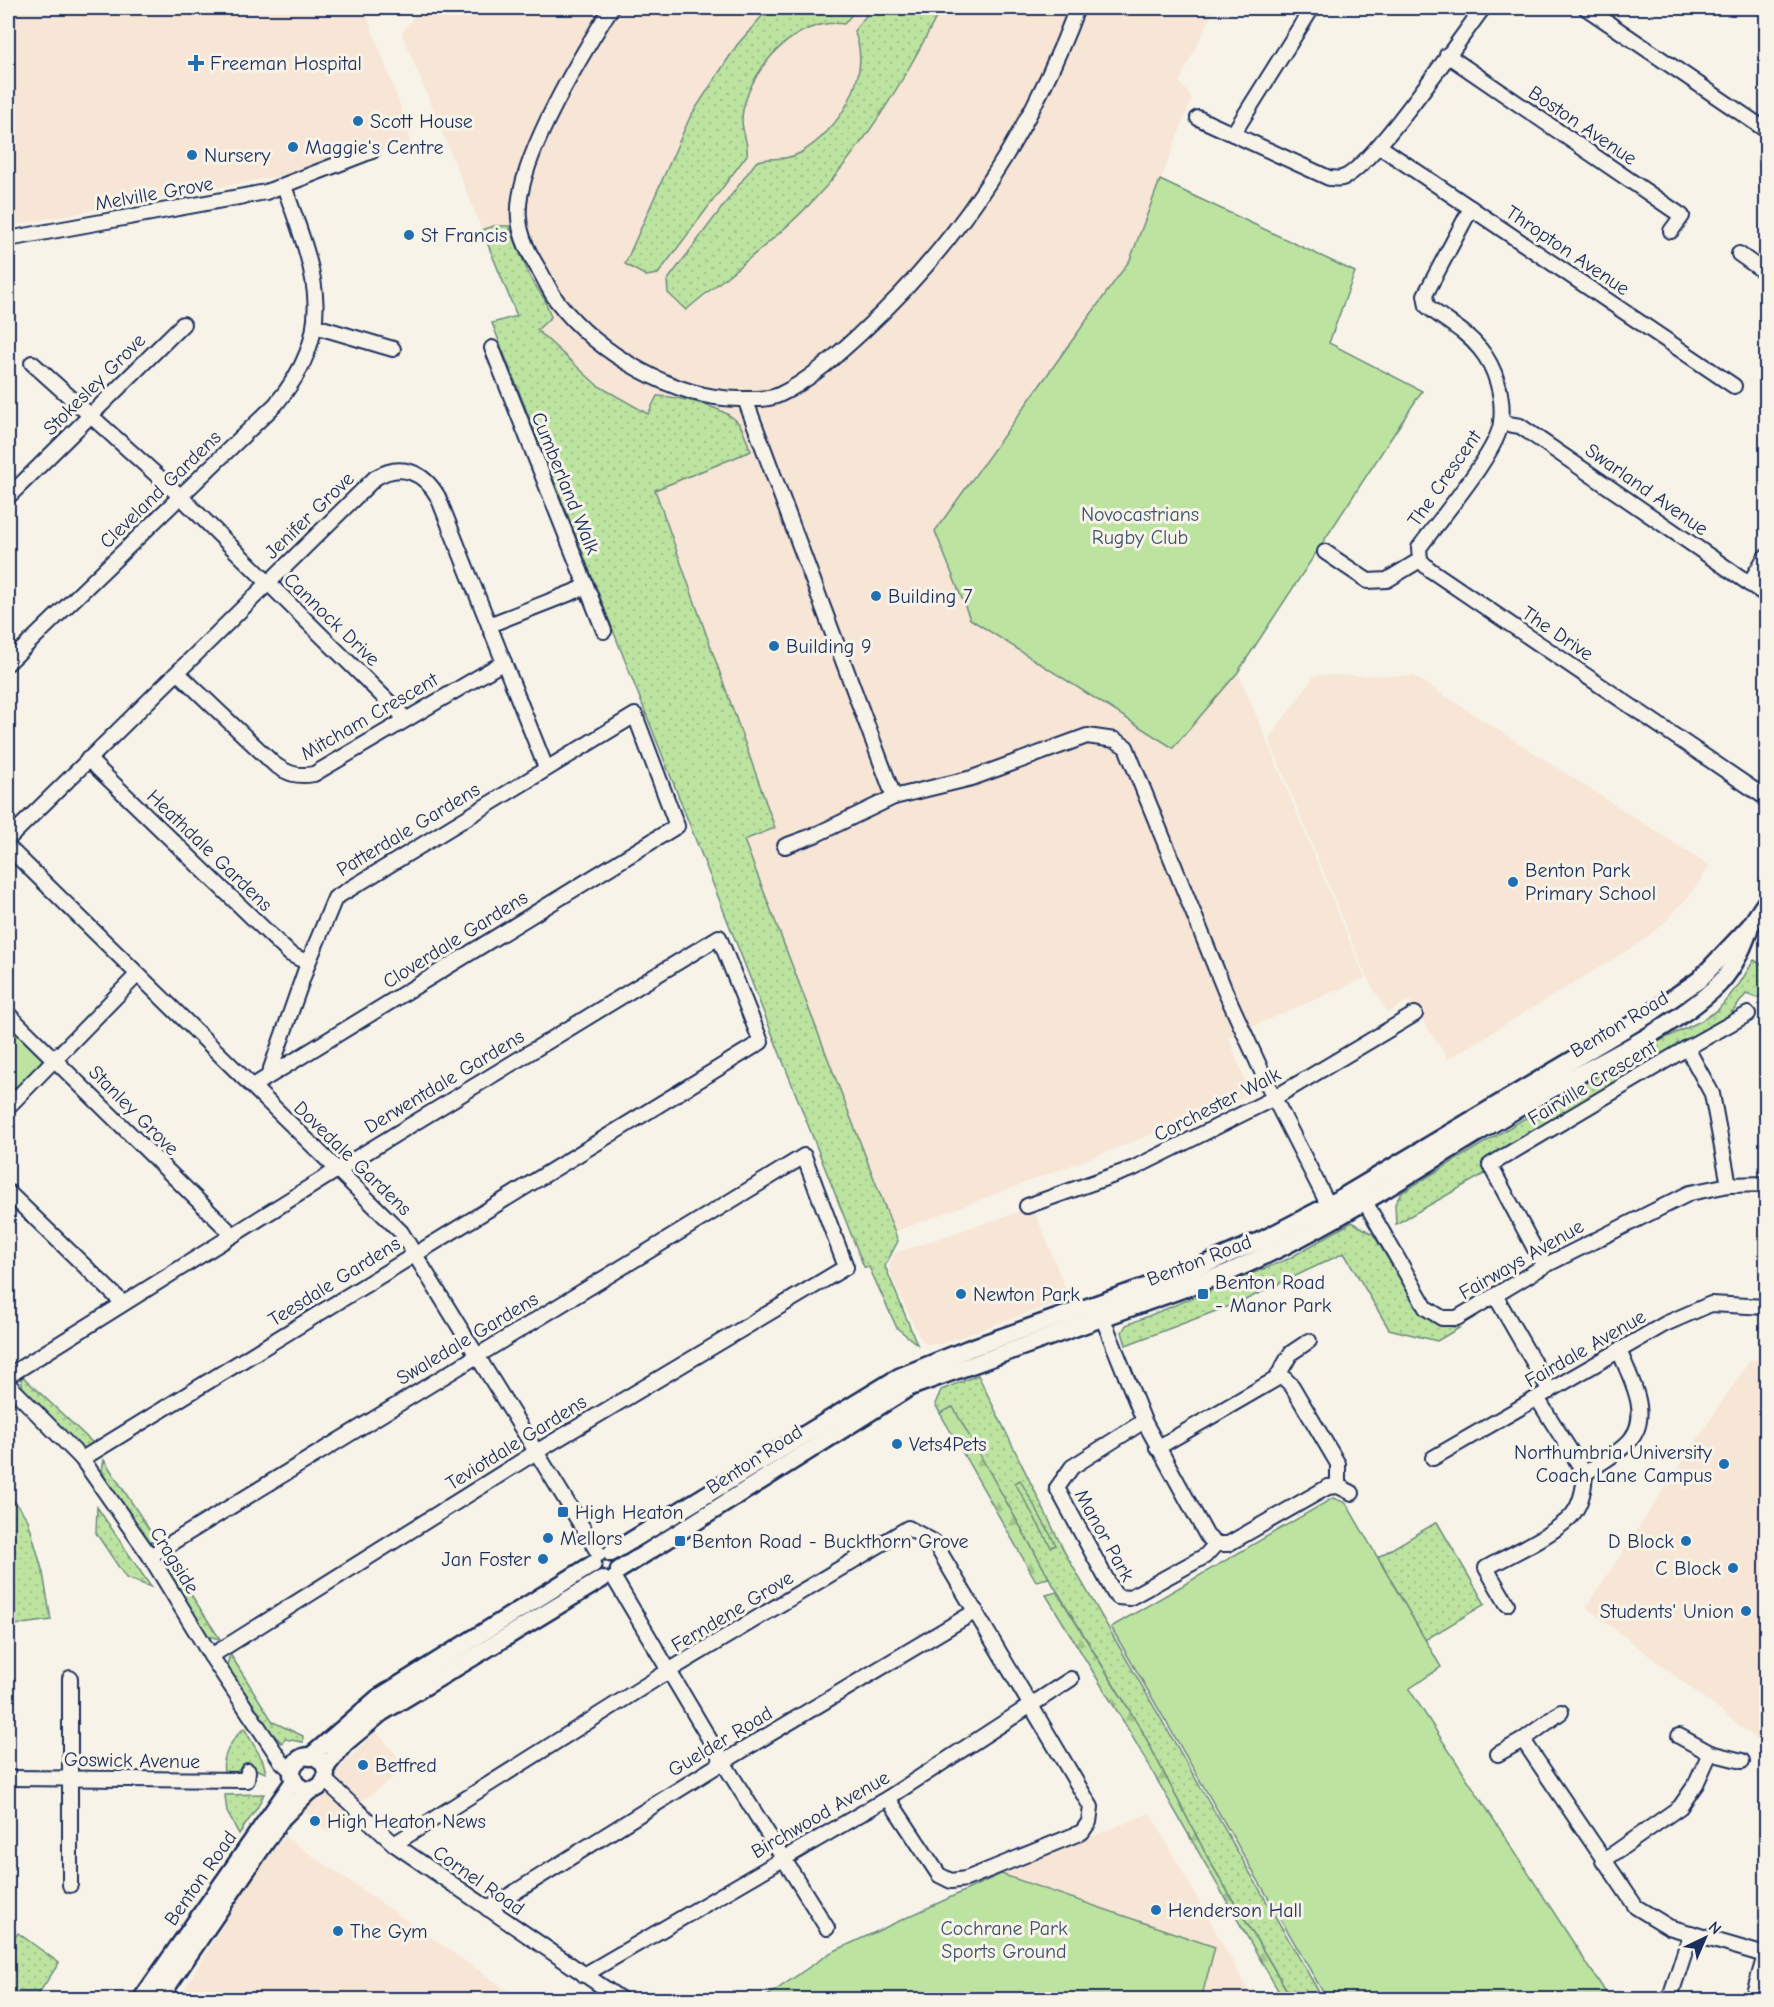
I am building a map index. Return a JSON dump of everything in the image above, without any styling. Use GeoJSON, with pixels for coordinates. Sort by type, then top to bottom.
{"type":"FeatureCollection","features":[{"type":"Feature","properties":{"kind":"main road","name":"Benton Road"},"geometry":{"type":"LineString","coordinates":[[325,1774],[345,1743],[381,1713],[612,1576],[906,1389],[1223,1259],[1332,1212],[1361,1195],[1648,1015],[1698,980],[1750,926],[1767,902]]}},
{"type":"Feature","properties":{"kind":"main road","name":"Benton Road"},"geometry":{"type":"LineString","coordinates":[[310,1757],[378,1698],[601,1557],[899,1377],[958,1353],[1100,1311]]}},
{"type":"Feature","properties":{"kind":"main road"},"geometry":{"type":"LineString","coordinates":[[601,1557],[619,1562],[612,1576],[595,1575],[601,1557]]}},
{"type":"Feature","properties":{"kind":"main road"},"geometry":{"type":"LineString","coordinates":[[310,1757],[321,1761],[325,1774],[316,1789],[309,1791],[301,1789],[293,1776],[301,1759],[310,1757]]}},
{"type":"Feature","properties":{"kind":"main road","name":"Benton Road"},"geometry":{"type":"LineString","coordinates":[[141,2000],[293,1776]]}},
{"type":"Feature","properties":{"kind":"main road","name":"Benton Road"},"geometry":{"type":"LineString","coordinates":[[158,2000],[282,1818],[309,1791]]}},
{"type":"Feature","properties":{"kind":"street"},"geometry":{"type":"LineString","coordinates":[[611,8],[560,94],[521,188],[519,219],[528,251],[557,301],[589,335],[662,382],[720,400],[777,396],[797,384],[841,351],[890,306],[923,271],[990,184],[1011,148],[1067,35],[1077,8]]}},
{"type":"Feature","properties":{"kind":"street"},"geometry":{"type":"LineString","coordinates":[[1233,134],[1312,8]]}},
{"type":"Feature","properties":{"kind":"street"},"geometry":{"type":"LineString","coordinates":[[1198,118],[1329,178],[1342,178],[1354,171],[1379,146],[1483,8]]}},
{"type":"Feature","properties":{"kind":"street"},"geometry":{"type":"LineString","coordinates":[[1586,8],[1767,130]]}},
{"type":"Feature","properties":{"kind":"street","name":"Boston Avenue"},"geometry":{"type":"LineString","coordinates":[[1447,55],[1682,216],[1671,231]]}},
{"type":"Feature","properties":{"kind":"street","name":"Thropton Avenue"},"geometry":{"type":"LineString","coordinates":[[1379,146],[1734,386]]}},
{"type":"Feature","properties":{"kind":"street","name":"Melville Grove"},"geometry":{"type":"LineString","coordinates":[[8,239],[249,195],[285,186],[372,151]]}},
{"type":"Feature","properties":{"kind":"street","name":"Cleveland Gardens"},"geometry":{"type":"LineString","coordinates":[[8,663],[287,391],[302,367],[315,326],[316,296],[313,268],[285,186]]}},
{"type":"Feature","properties":{"kind":"street","name":"The Crescent"},"geometry":{"type":"LineString","coordinates":[[1420,560],[1419,548],[1494,445],[1502,423],[1498,381],[1492,365],[1460,327],[1427,306],[1425,295],[1471,208]]}},
{"type":"Feature","properties":{"kind":"street"},"geometry":{"type":"LineString","coordinates":[[1739,254],[1767,273]]}},
{"type":"Feature","properties":{"kind":"street","name":"Stokesley Grove"},"geometry":{"type":"LineString","coordinates":[[8,497],[183,324]]}},
{"type":"Feature","properties":{"kind":"street"},"geometry":{"type":"LineString","coordinates":[[315,326],[393,349]]}},
{"type":"Feature","properties":{"kind":"street","name":"Cumberland Walk"},"geometry":{"type":"LineString","coordinates":[[492,348],[604,631]]}},
{"type":"Feature","properties":{"kind":"street","name":"Cannock Drive"},"geometry":{"type":"LineString","coordinates":[[32,363],[180,496],[405,718]]}},
{"type":"Feature","properties":{"kind":"street"},"geometry":{"type":"LineString","coordinates":[[745,399],[894,797]]}},
{"type":"Feature","properties":{"kind":"street","name":"Swarland Avenue"},"geometry":{"type":"LineString","coordinates":[[1502,423],[1520,426],[1767,595]]}},
{"type":"Feature","properties":{"kind":"street","name":"Jenifer Grove"},"geometry":{"type":"LineString","coordinates":[[8,839],[375,478],[391,471],[408,471],[428,482],[438,497],[546,768]]}},
{"type":"Feature","properties":{"kind":"street"},"geometry":{"type":"LineString","coordinates":[[1325,552],[1368,581],[1388,580],[1420,560]]}},
{"type":"Feature","properties":{"kind":"street"},"geometry":{"type":"LineString","coordinates":[[1749,584],[1767,556]]}},
{"type":"Feature","properties":{"kind":"street","name":"The Drive"},"geometry":{"type":"LineString","coordinates":[[1420,560],[1767,798]]}},
{"type":"Feature","properties":{"kind":"street"},"geometry":{"type":"LineString","coordinates":[[489,625],[586,587]]}},
{"type":"Feature","properties":{"kind":"street","name":"Mitcham Crescent"},"geometry":{"type":"LineString","coordinates":[[178,673],[274,764],[286,773],[300,777],[314,774],[405,718],[504,662]]}},
{"type":"Feature","properties":{"kind":"street","name":"Patterdale Gardens"},"geometry":{"type":"LineString","coordinates":[[268,1077],[331,904],[341,893],[636,715],[677,826]]}},
{"type":"Feature","properties":{"kind":"street"},"geometry":{"type":"LineString","coordinates":[[785,846],[815,835],[894,797],[972,778],[1087,736],[1115,740],[1126,747],[1225,991],[1274,1098],[1332,1212]]}},
{"type":"Feature","properties":{"kind":"street","name":"Heathdale Gardens"},"geometry":{"type":"LineString","coordinates":[[88,759],[290,954],[308,963]]}},
{"type":"Feature","properties":{"kind":"street","name":"Cloverdale Gardens"},"geometry":{"type":"LineString","coordinates":[[253,1086],[677,826]]}},
{"type":"Feature","properties":{"kind":"street","name":"Dovedale Gardens"},"geometry":{"type":"LineString","coordinates":[[8,848],[401,1232],[601,1557]]}},
{"type":"Feature","properties":{"kind":"street","name":"Teesdale Gardens"},"geometry":{"type":"LineString","coordinates":[[82,1459],[761,1042],[719,937]]}},
{"type":"Feature","properties":{"kind":"street","name":"Derwentdale Gardens"},"geometry":{"type":"LineString","coordinates":[[8,1376],[233,1234],[719,937]]}},
{"type":"Feature","properties":{"kind":"street"},"geometry":{"type":"LineString","coordinates":[[8,1107],[137,975]]}},
{"type":"Feature","properties":{"kind":"street","name":"Stanley Grove"},"geometry":{"type":"LineString","coordinates":[[8,1014],[233,1234]]}},
{"type":"Feature","properties":{"kind":"street","name":"Corchester Walk"},"geometry":{"type":"LineString","coordinates":[[1027,1206],[1134,1168],[1274,1098],[1415,1014]]}},
{"type":"Feature","properties":{"kind":"street"},"geometry":{"type":"LineString","coordinates":[[1687,1048],[1748,1014]]}},
{"type":"Feature","properties":{"kind":"street","name":"Fairville Crescent"},"geometry":{"type":"LineString","coordinates":[[1544,1266],[1490,1165],[1687,1048],[1712,1094],[1729,1185]]}},
{"type":"Feature","properties":{"kind":"street","name":"Teviotdale Gardens"},"geometry":{"type":"LineString","coordinates":[[211,1656],[536,1452],[846,1268],[804,1156]]}},
{"type":"Feature","properties":{"kind":"street","name":"Swaledale Gardens"},"geometry":{"type":"LineString","coordinates":[[150,1556],[804,1156]]}},
{"type":"Feature","properties":{"kind":"street","name":"Fairways Avenue"},"geometry":{"type":"LineString","coordinates":[[1361,1195],[1426,1308],[1442,1318],[1457,1318],[1496,1297],[1544,1266],[1682,1196],[1729,1185],[1767,1184]]}},
{"type":"Feature","properties":{"kind":"street"},"geometry":{"type":"LineString","coordinates":[[8,1192],[123,1303]]}},
{"type":"Feature","properties":{"kind":"street"},"geometry":{"type":"LineString","coordinates":[[1496,1297],[1585,1474],[1584,1494],[1573,1514],[1558,1527],[1486,1568],[1507,1604]]}},
{"type":"Feature","properties":{"kind":"street","name":"Fairdale Avenue"},"geometry":{"type":"LineString","coordinates":[[1433,1458],[1665,1324],[1711,1304],[1767,1307]]}},
{"type":"Feature","properties":{"kind":"street"},"geometry":{"type":"LineString","coordinates":[[1100,1311],[1157,1448],[1207,1536],[1216,1544]]}},
{"type":"Feature","properties":{"kind":"street"},"geometry":{"type":"LineString","coordinates":[[1157,1448],[1281,1375],[1291,1353],[1309,1341]]}},
{"type":"Feature","properties":{"kind":"street"},"geometry":{"type":"LineString","coordinates":[[1585,1474],[1631,1439],[1640,1417],[1637,1395],[1618,1350]]}},
{"type":"Feature","properties":{"kind":"street"},"geometry":{"type":"LineString","coordinates":[[1281,1375],[1292,1386],[1338,1464],[1338,1486],[1352,1493]]}},
{"type":"Feature","properties":{"kind":"street","name":"Cragside"},"geometry":{"type":"LineString","coordinates":[[8,1383],[82,1459],[150,1556],[211,1656],[293,1776]]}},
{"type":"Feature","properties":{"kind":"street","name":"Manor Park"},"geometry":{"type":"LineString","coordinates":[[1144,1421],[1077,1463],[1064,1475],[1057,1488],[1118,1597],[1129,1598],[1205,1556],[1216,1544],[1228,1544],[1324,1489],[1338,1486]]}},
{"type":"Feature","properties":{"kind":"street","name":"Ferndene Grove"},"geometry":{"type":"LineString","coordinates":[[394,1845],[670,1670],[908,1528],[934,1542],[1091,1807],[1089,1822],[1082,1832],[966,1879],[951,1881],[939,1875],[888,1798]]}},
{"type":"Feature","properties":{"kind":"street"},"geometry":{"type":"LineString","coordinates":[[612,1576],[723,1762],[827,1928]]}},
{"type":"Feature","properties":{"kind":"street","name":"Guelder Road"},"geometry":{"type":"LineString","coordinates":[[488,1910],[723,1762],[976,1611]]}},
{"type":"Feature","properties":{"kind":"street"},"geometry":{"type":"LineString","coordinates":[[70,1678],[70,1884]]}},
{"type":"Feature","properties":{"kind":"street","name":"Birchwood Avenue"},"geometry":{"type":"LineString","coordinates":[[584,1975],[783,1857],[888,1798],[1030,1703],[1071,1679]]}},
{"type":"Feature","properties":{"kind":"street"},"geometry":{"type":"LineString","coordinates":[[1498,1754],[1523,1740],[1561,1712]]}},
{"type":"Feature","properties":{"kind":"street"},"geometry":{"type":"LineString","coordinates":[[1679,1736],[1710,1753],[1742,1761]]}},
{"type":"Feature","properties":{"kind":"street"},"geometry":{"type":"LineString","coordinates":[[1523,1740],[1636,1907],[1669,1927],[1766,1954],[1752,2000]]}},
{"type":"Feature","properties":{"kind":"street"},"geometry":{"type":"LineString","coordinates":[[1603,1861],[1680,1807],[1696,1784],[1710,1753]]}},
{"type":"Feature","properties":{"kind":"street","name":"Goswick Avenue"},"geometry":{"type":"LineString","coordinates":[[8,1779],[248,1780],[248,1771]]}},
{"type":"Feature","properties":{"kind":"street","name":"Cornel Road"},"geometry":{"type":"LineString","coordinates":[[325,1774],[394,1845],[622,2000]]}},
{"type":"Feature","properties":{"kind":"street"},"geometry":{"type":"LineString","coordinates":[[1669,2000],[1691,1933]]}},
{"type":"Feature","properties":{"kind":"shaded area","name":"Freeman Hospital"},"geometry":{"type":"Polygon","coordinates":[[[8,8],[364,8],[405,119],[410,144],[377,150],[374,141],[284,175],[8,226],[8,8]]]}},
{"type":"Feature","properties":{"kind":"shaded area"},"geometry":{"type":"Polygon","coordinates":[[[420,8],[1202,8],[1213,12],[1179,82],[1192,98],[1130,260],[935,531],[969,619],[1172,748],[1238,672],[1365,978],[1228,1037],[1250,1094],[1125,1145],[894,1232],[558,357],[517,316],[402,33],[420,8]]]}},
{"type":"Feature","properties":{"kind":"shaded area","name":"Benton Park Primary School"},"geometry":{"type":"Polygon","coordinates":[[[1315,675],[1414,676],[1710,866],[1688,897],[1662,925],[1638,944],[1448,1059],[1409,1000],[1388,1013],[1366,976],[1269,739],[1315,675]]]}},
{"type":"Feature","properties":{"kind":"shaded area"},"geometry":{"type":"Polygon","coordinates":[[[1033,1207],[1069,1298],[941,1344],[927,1344],[920,1338],[890,1273],[890,1263],[895,1253],[1033,1207]]]}},
{"type":"Feature","properties":{"kind":"shaded area","name":"Northumbria University Coach Lane Campus"},"geometry":{"type":"Polygon","coordinates":[[[1766,1359],[1766,1746],[1586,1607],[1750,1360],[1766,1359]]]}},
{"type":"Feature","properties":{"kind":"shaded area"},"geometry":{"type":"Polygon","coordinates":[[[376,1731],[398,1757],[399,1773],[348,1812],[328,1833],[302,1808],[376,1731]]]}},
{"type":"Feature","properties":{"kind":"shaded area","name":"Henderson Hall"},"geometry":{"type":"Polygon","coordinates":[[[1150,1813],[1253,1999],[1201,1999],[1214,1947],[1001,1874],[1150,1813]]]}},
{"type":"Feature","properties":{"kind":"shaded area"},"geometry":{"type":"Polygon","coordinates":[[[284,1836],[520,1999],[179,1999],[236,1903],[284,1836]]]}},
{"type":"Feature","properties":{"kind":"green space"},"geometry":{"type":"Polygon","coordinates":[[[769,8],[857,8],[844,24],[827,24],[810,28],[794,37],[779,48],[767,62],[748,93],[743,110],[742,124],[747,155],[658,274],[646,276],[625,264],[690,117],[737,45],[769,8]]]}},
{"type":"Feature","properties":{"kind":"green space"},"geometry":{"type":"Polygon","coordinates":[[[872,8],[941,8],[913,61],[866,136],[829,183],[780,233],[686,310],[668,293],[667,281],[756,162],[787,158],[800,153],[828,131],[849,100],[856,83],[859,48],[854,31],[872,8]]]}},
{"type":"Feature","properties":{"kind":"green space","name":"Novocastrians Rugby Club"},"geometry":{"type":"Polygon","coordinates":[[[1160,180],[1355,272],[1329,343],[1422,391],[1238,672],[1173,748],[970,619],[935,531],[1130,260],[1160,180]]]}},
{"type":"Feature","properties":{"kind":"green space"},"geometry":{"type":"Polygon","coordinates":[[[494,226],[509,226],[530,277],[545,300],[551,317],[537,330],[597,385],[648,414],[657,396],[677,398],[713,408],[733,418],[740,425],[751,451],[655,490],[775,828],[744,840],[898,1241],[885,1266],[917,1344],[897,1328],[869,1267],[864,1267],[492,323],[517,316],[482,230],[494,226]]]}},
{"type":"Feature","properties":{"kind":"green space"},"geometry":{"type":"Polygon","coordinates":[[[1754,960],[1766,967],[1766,992],[1757,998],[1746,994],[1730,1015],[1494,1153],[1486,1173],[1396,1224],[1395,1204],[1401,1193],[1557,1099],[1718,1010],[1740,983],[1754,960]]]}},
{"type":"Feature","properties":{"kind":"green space"},"geometry":{"type":"Polygon","coordinates":[[[8,1023],[47,1060],[8,1100],[8,1023]]]}},
{"type":"Feature","properties":{"kind":"green space"},"geometry":{"type":"Polygon","coordinates":[[[1352,1222],[1373,1234],[1415,1303],[1449,1326],[1459,1328],[1437,1341],[1389,1329],[1344,1253],[1245,1300],[1126,1345],[1122,1332],[1126,1325],[1288,1259],[1352,1222]]]}},
{"type":"Feature","properties":{"kind":"green space"},"geometry":{"type":"Polygon","coordinates":[[[20,1374],[96,1446],[86,1449],[79,1445],[23,1389],[20,1374]]]}},
{"type":"Feature","properties":{"kind":"green space"},"geometry":{"type":"Polygon","coordinates":[[[978,1375],[1065,1553],[1323,1999],[1292,1999],[1210,1862],[1141,1729],[1049,1578],[953,1408],[940,1413],[935,1404],[941,1390],[978,1375]]]}},
{"type":"Feature","properties":{"kind":"green space"},"geometry":{"type":"Polygon","coordinates":[[[953,1407],[1049,1578],[1036,1581],[940,1413],[953,1407]]]}},
{"type":"Feature","properties":{"kind":"green space"},"geometry":{"type":"Polygon","coordinates":[[[104,1460],[158,1543],[146,1540],[104,1476],[102,1470],[104,1460]]]}},
{"type":"Feature","properties":{"kind":"green space"},"geometry":{"type":"Polygon","coordinates":[[[1020,1480],[1056,1545],[1051,1547],[1015,1483],[1020,1480]]]}},
{"type":"Feature","properties":{"kind":"green space"},"geometry":{"type":"Polygon","coordinates":[[[8,1492],[28,1520],[43,1573],[51,1620],[8,1626],[8,1492]]]}},
{"type":"Feature","properties":{"kind":"green space"},"geometry":{"type":"Polygon","coordinates":[[[1333,1498],[1346,1503],[1441,1667],[1409,1689],[1610,1999],[1327,1999],[1111,1627],[1333,1498]]]}},
{"type":"Feature","properties":{"kind":"green space"},"geometry":{"type":"Polygon","coordinates":[[[97,1507],[151,1587],[126,1578],[96,1533],[97,1507]]]}},
{"type":"Feature","properties":{"kind":"green space"},"geometry":{"type":"Polygon","coordinates":[[[1437,1522],[1485,1604],[1425,1640],[1378,1557],[1437,1522]]]}},
{"type":"Feature","properties":{"kind":"green space"},"geometry":{"type":"Polygon","coordinates":[[[166,1556],[220,1639],[208,1636],[165,1572],[163,1566],[166,1556]]]}},
{"type":"Feature","properties":{"kind":"green space"},"geometry":{"type":"Polygon","coordinates":[[[1057,1592],[1141,1729],[1210,1862],[1292,1999],[1283,1999],[1125,1724],[1046,1595],[1057,1592]]]}},
{"type":"Feature","properties":{"kind":"green space"},"geometry":{"type":"Polygon","coordinates":[[[230,1654],[273,1722],[303,1736],[303,1742],[285,1739],[282,1743],[267,1728],[229,1670],[227,1665],[230,1654]]]}},
{"type":"Feature","properties":{"kind":"green space"},"geometry":{"type":"Polygon","coordinates":[[[244,1728],[263,1761],[266,1773],[244,1765],[233,1775],[225,1776],[225,1756],[235,1738],[244,1728]]]}},
{"type":"Feature","properties":{"kind":"green space"},"geometry":{"type":"Polygon","coordinates":[[[264,1794],[239,1834],[227,1812],[225,1795],[264,1794]]]}},
{"type":"Feature","properties":{"kind":"green space","name":"Cochrane Park Sports Ground"},"geometry":{"type":"Polygon","coordinates":[[[1001,1874],[1215,1947],[1201,1999],[763,1999],[830,1953],[1001,1874]]]}},
{"type":"Feature","properties":{"kind":"green space"},"geometry":{"type":"Polygon","coordinates":[[[18,1933],[59,1963],[35,1999],[8,1999],[8,1948],[18,1933]]]}},
{"type":"Feature","properties":{"kind":"place","name":"Freeman Hospital"},"geometry":{"type":"Point","coordinates":[196,63]}},
{"type":"Feature","properties":{"kind":"place","name":"Scott House"},"geometry":{"type":"Point","coordinates":[358,121]}},
{"type":"Feature","properties":{"kind":"place","name":"Maggie's Centre"},"geometry":{"type":"Point","coordinates":[293,147]}},
{"type":"Feature","properties":{"kind":"place","name":"Nursery"},"geometry":{"type":"Point","coordinates":[192,155]}},
{"type":"Feature","properties":{"kind":"place","name":"St Francis"},"geometry":{"type":"Point","coordinates":[409,235]}},
{"type":"Feature","properties":{"kind":"place","name":"Building 7"},"geometry":{"type":"Point","coordinates":[876,596]}},
{"type":"Feature","properties":{"kind":"place","name":"Building 9"},"geometry":{"type":"Point","coordinates":[774,646]}},
{"type":"Feature","properties":{"kind":"place","name":"Benton Park Primary School"},"geometry":{"type":"Point","coordinates":[1513,882]}},
{"type":"Feature","properties":{"kind":"place","name":"Newton Park"},"geometry":{"type":"Point","coordinates":[961,1294]}},
{"type":"Feature","properties":{"kind":"place","name":"Benton Road - Manor Park"},"geometry":{"type":"Point","coordinates":[1203,1294]}},
{"type":"Feature","properties":{"kind":"place","name":"Vets4Pets"},"geometry":{"type":"Point","coordinates":[897,1444]}},
{"type":"Feature","properties":{"kind":"place","name":"Northumbria University Coach Lane Campus"},"geometry":{"type":"Point","coordinates":[1724,1464]}},
{"type":"Feature","properties":{"kind":"place","name":"High Heaton"},"geometry":{"type":"Point","coordinates":[563,1512]}},
{"type":"Feature","properties":{"kind":"place","name":"Mellors"},"geometry":{"type":"Point","coordinates":[548,1538]}},
{"type":"Feature","properties":{"kind":"place","name":"Benton Road - Buckthorn Grove"},"geometry":{"type":"Point","coordinates":[680,1541]}},
{"type":"Feature","properties":{"kind":"place","name":"D Block"},"geometry":{"type":"Point","coordinates":[1686,1541]}},
{"type":"Feature","properties":{"kind":"place","name":"Jan Foster"},"geometry":{"type":"Point","coordinates":[543,1559]}},
{"type":"Feature","properties":{"kind":"place","name":"C Block"},"geometry":{"type":"Point","coordinates":[1733,1568]}},
{"type":"Feature","properties":{"kind":"place","name":"Students' Union"},"geometry":{"type":"Point","coordinates":[1746,1611]}},
{"type":"Feature","properties":{"kind":"place","name":"Betfred"},"geometry":{"type":"Point","coordinates":[363,1765]}},
{"type":"Feature","properties":{"kind":"place","name":"High Heaton News"},"geometry":{"type":"Point","coordinates":[315,1821]}},
{"type":"Feature","properties":{"kind":"place","name":"Henderson Hall"},"geometry":{"type":"Point","coordinates":[1156,1910]}},
{"type":"Feature","properties":{"kind":"place","name":"The Gym"},"geometry":{"type":"Point","coordinates":[338,1931]}}]}
